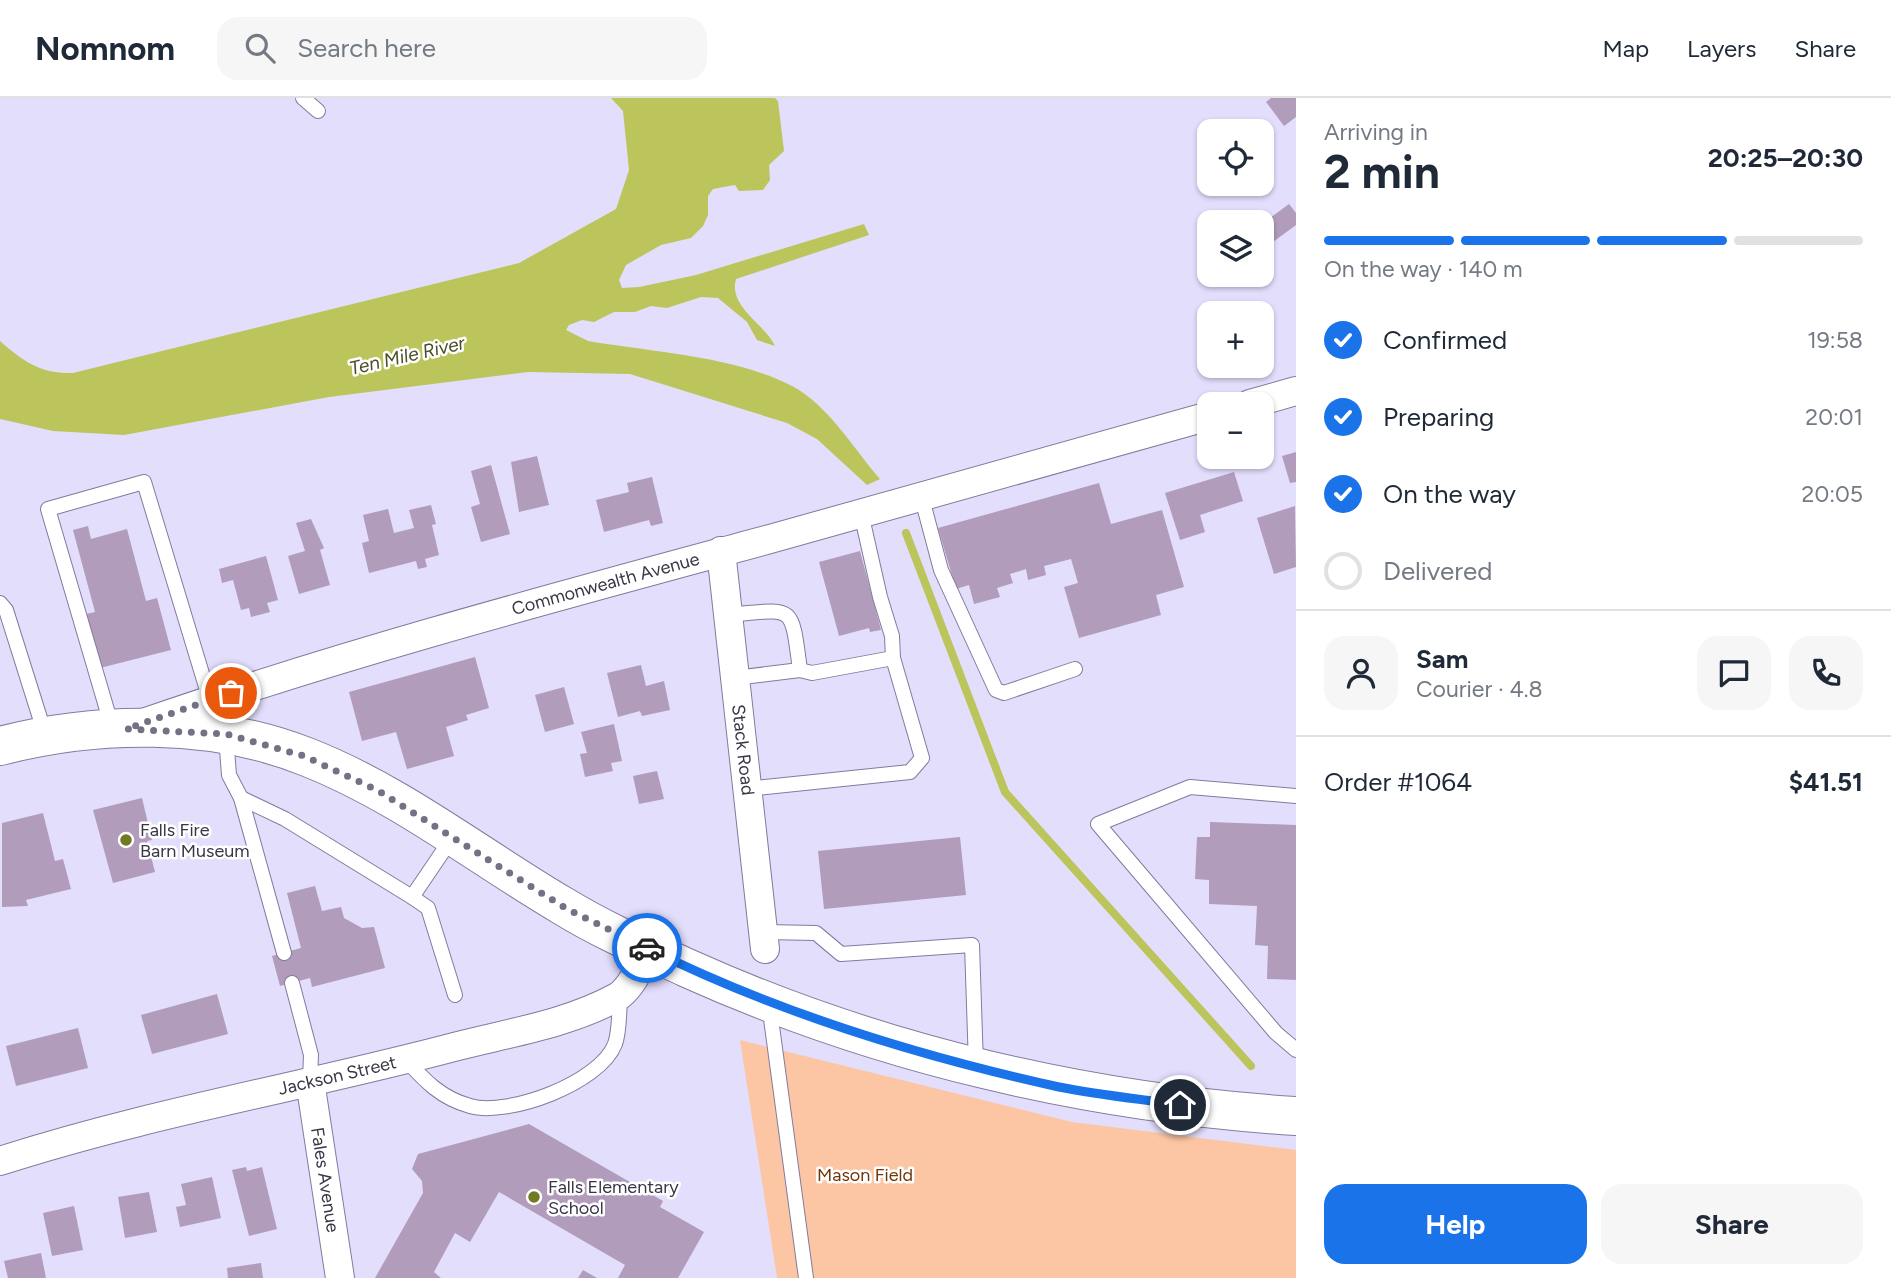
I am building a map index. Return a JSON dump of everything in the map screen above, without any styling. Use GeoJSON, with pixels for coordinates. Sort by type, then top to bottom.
{"type":"FeatureCollection","features":[{"type":"Feature","properties":{"kind":"main road","name":"Commonwealth Avenue"},"geometry":{"type":"LineString","coordinates":[[0,746],[45,736],[120,730]]}},
{"type":"Feature","properties":{"kind":"main road"},"geometry":{"type":"LineString","coordinates":[[120,730],[226,734],[265,743],[335,769],[377,790],[567,909],[651,950],[768,999],[923,1054],[1061,1087],[1228,1112],[1296,1116]]}},
{"type":"Feature","properties":{"kind":"street"},"geometry":{"type":"LineString","coordinates":[[1274,397],[1296,391]]}},
{"type":"Feature","properties":{"kind":"street","name":"Commonwealth Avenue"},"geometry":{"type":"LineString","coordinates":[[120,730],[292,672],[526,603],[1197,419]]}},
{"type":"Feature","properties":{"kind":"street","name":"Stack Road"},"geometry":{"type":"LineString","coordinates":[[721,551],[764,940]]}},
{"type":"Feature","properties":{"kind":"street","name":"Jackson Street"},"geometry":{"type":"LineString","coordinates":[[0,1161],[136,1121],[310,1082],[579,1015],[620,995],[651,950]]}},
{"type":"Feature","properties":{"kind":"street","name":"Fales Avenue"},"geometry":{"type":"LineString","coordinates":[[310,1082],[340,1278]]}},
{"type":"Feature","properties":{"kind":"lane"},"geometry":{"type":"LineString","coordinates":[[303,98],[318,111]]}},
{"type":"Feature","properties":{"kind":"lane"},"geometry":{"type":"LineString","coordinates":[[120,730],[48,509],[144,482],[211,700]]}},
{"type":"Feature","properties":{"kind":"lane"},"geometry":{"type":"LineString","coordinates":[[921,495],[941,570],[996,690],[1004,693],[1075,669]]}},
{"type":"Feature","properties":{"kind":"lane"},"geometry":{"type":"LineString","coordinates":[[746,789],[910,772],[922,758],[892,658],[892,636],[880,597],[861,513]]}},
{"type":"Feature","properties":{"kind":"lane"},"geometry":{"type":"LineString","coordinates":[[0,603],[6,610],[45,736]]}},
{"type":"Feature","properties":{"kind":"lane"},"geometry":{"type":"LineString","coordinates":[[728,615],[775,611],[787,614],[793,620],[800,670]]}},
{"type":"Feature","properties":{"kind":"lane"},"geometry":{"type":"LineString","coordinates":[[735,678],[800,670],[812,673],[892,658]]}},
{"type":"Feature","properties":{"kind":"lane"},"geometry":{"type":"LineString","coordinates":[[226,734],[229,775],[241,798],[284,953]]}},
{"type":"Feature","properties":{"kind":"lane"},"geometry":{"type":"LineString","coordinates":[[1296,796],[1191,787],[1098,824],[1276,1033],[1296,1050]]}},
{"type":"Feature","properties":{"kind":"lane"},"geometry":{"type":"LineString","coordinates":[[241,798],[285,819],[428,908],[455,995]]}},
{"type":"Feature","properties":{"kind":"lane"},"geometry":{"type":"LineString","coordinates":[[412,897],[452,838]]}},
{"type":"Feature","properties":{"kind":"lane"},"geometry":{"type":"LineString","coordinates":[[764,940],[816,933],[841,954],[972,945],[976,1066]]}},
{"type":"Feature","properties":{"kind":"lane"},"geometry":{"type":"LineString","coordinates":[[292,984],[311,1055],[310,1082]]}},
{"type":"Feature","properties":{"kind":"lane"},"geometry":{"type":"LineString","coordinates":[[406,1059],[428,1085],[444,1096],[472,1107],[503,1106],[547,1098],[589,1073],[615,1045],[620,995]]}},
{"type":"Feature","properties":{"kind":"lane"},"geometry":{"type":"LineString","coordinates":[[768,999],[806,1278]]}},
{"type":"Feature","properties":{"kind":"green space","name":"Mason Field"},"geometry":{"type":"Polygon","coordinates":[[[740,1040],[1072,1122],[1296,1150],[1296,1278],[777,1278],[740,1040]]]}},
{"type":"Feature","properties":{"kind":"water","name":"Ten Mile River"},"geometry":{"type":"Polygon","coordinates":[[[611,98],[775,98],[778,101],[784,151],[769,165],[770,180],[763,190],[739,191],[735,185],[713,189],[708,196],[708,215],[703,226],[691,238],[661,245],[626,265],[619,280],[622,288],[696,275],[864,224],[869,235],[736,279],[735,289],[742,307],[775,346],[757,340],[747,322],[718,298],[701,297],[667,308],[651,306],[635,312],[614,312],[594,322],[582,320],[569,325],[566,330],[588,341],[719,361],[792,386],[829,416],[880,479],[867,485],[817,439],[787,423],[630,374],[528,372],[329,397],[124,435],[53,431],[0,419],[0,341],[17,355],[42,369],[73,373],[519,263],[616,209],[629,170],[623,111],[611,98]]]}},
{"type":"Feature","properties":{"kind":"building"},"geometry":{"type":"Polygon","coordinates":[[[1271,98],[1296,98],[1296,117],[1284,126],[1266,102],[1271,98]]]}},
{"type":"Feature","properties":{"kind":"building"},"geometry":{"type":"Polygon","coordinates":[[[1289,204],[1296,213],[1296,225],[1274,241],[1274,215],[1289,204]]]}},
{"type":"Feature","properties":{"kind":"building"},"geometry":{"type":"Polygon","coordinates":[[[1296,452],[1296,482],[1290,483],[1282,456],[1296,452]]]}},
{"type":"Feature","properties":{"kind":"building"},"geometry":{"type":"Polygon","coordinates":[[[537,456],[549,505],[519,512],[511,462],[537,456]]]}},
{"type":"Feature","properties":{"kind":"building"},"geometry":{"type":"Polygon","coordinates":[[[491,465],[510,534],[481,542],[471,507],[480,504],[471,471],[491,465]]]}},
{"type":"Feature","properties":{"kind":"building"},"geometry":{"type":"Polygon","coordinates":[[[1234,472],[1243,501],[1200,515],[1205,532],[1180,540],[1165,493],[1234,472]]]}},
{"type":"Feature","properties":{"kind":"building"},"geometry":{"type":"Polygon","coordinates":[[[652,477],[663,523],[651,526],[649,520],[604,532],[596,500],[629,492],[627,483],[652,477]]]}},
{"type":"Feature","properties":{"kind":"building"},"geometry":{"type":"Polygon","coordinates":[[[1099,483],[1111,524],[1162,510],[1184,587],[1156,595],[1161,615],[1079,638],[1064,587],[1078,583],[1071,559],[1044,566],[1046,575],[1028,580],[1026,569],[1010,574],[1013,583],[997,588],[1000,597],[974,604],[969,585],[956,589],[938,528],[1099,483]]]}},
{"type":"Feature","properties":{"kind":"building"},"geometry":{"type":"Polygon","coordinates":[[[431,505],[436,524],[432,525],[439,555],[425,559],[427,567],[418,569],[416,561],[369,573],[362,543],[369,541],[363,515],[388,509],[394,533],[414,528],[409,510],[431,505]]]}},
{"type":"Feature","properties":{"kind":"building"},"geometry":{"type":"Polygon","coordinates":[[[1295,506],[1296,567],[1274,574],[1257,518],[1295,506]]]}},
{"type":"Feature","properties":{"kind":"building"},"geometry":{"type":"Polygon","coordinates":[[[311,519],[324,548],[320,550],[330,585],[299,594],[288,556],[305,551],[296,523],[311,519]]]}},
{"type":"Feature","properties":{"kind":"building"},"geometry":{"type":"Polygon","coordinates":[[[88,526],[91,539],[127,529],[146,601],[157,598],[171,650],[100,668],[86,614],[95,612],[73,530],[88,526]]]}},
{"type":"Feature","properties":{"kind":"building"},"geometry":{"type":"Polygon","coordinates":[[[860,551],[881,630],[870,632],[869,628],[839,636],[819,562],[860,551]]]}},
{"type":"Feature","properties":{"kind":"building"},"geometry":{"type":"Polygon","coordinates":[[[266,556],[278,600],[267,603],[270,612],[251,617],[249,608],[241,610],[233,580],[222,583],[219,569],[266,556]]]}},
{"type":"Feature","properties":{"kind":"building"},"geometry":{"type":"Polygon","coordinates":[[[475,657],[489,708],[466,715],[468,720],[446,727],[454,756],[407,769],[396,732],[362,741],[349,692],[475,657]]]}},
{"type":"Feature","properties":{"kind":"building"},"geometry":{"type":"Polygon","coordinates":[[[641,665],[646,686],[664,681],[670,710],[642,716],[640,711],[618,717],[607,673],[641,665]]]}},
{"type":"Feature","properties":{"kind":"building"},"geometry":{"type":"Polygon","coordinates":[[[564,687],[574,724],[545,732],[535,695],[564,687]]]}},
{"type":"Feature","properties":{"kind":"building"},"geometry":{"type":"Polygon","coordinates":[[[614,724],[622,761],[611,763],[613,771],[585,777],[580,754],[587,753],[581,732],[614,724]]]}},
{"type":"Feature","properties":{"kind":"building"},"geometry":{"type":"Polygon","coordinates":[[[657,771],[664,799],[639,804],[633,776],[657,771]]]}},
{"type":"Feature","properties":{"kind":"building","name":"Falls Fire Barn Museum"},"geometry":{"type":"Polygon","coordinates":[[[142,798],[152,840],[147,841],[155,872],[113,883],[93,810],[142,798]]]}},
{"type":"Feature","properties":{"kind":"building"},"geometry":{"type":"Polygon","coordinates":[[[43,813],[55,861],[63,859],[71,889],[26,900],[28,906],[2,907],[2,823],[43,813]]]}},
{"type":"Feature","properties":{"kind":"building"},"geometry":{"type":"Polygon","coordinates":[[[1210,822],[1296,825],[1296,980],[1267,979],[1268,946],[1255,945],[1257,906],[1209,904],[1209,880],[1195,879],[1197,837],[1210,837],[1210,822]]]}},
{"type":"Feature","properties":{"kind":"building"},"geometry":{"type":"Polygon","coordinates":[[[960,837],[966,895],[824,909],[818,851],[960,837]]]}},
{"type":"Feature","properties":{"kind":"building"},"geometry":{"type":"Polygon","coordinates":[[[315,886],[322,911],[341,907],[344,918],[362,928],[374,927],[385,968],[312,987],[310,978],[280,986],[272,956],[301,948],[287,893],[315,886]]]}},
{"type":"Feature","properties":{"kind":"building"},"geometry":{"type":"Polygon","coordinates":[[[217,994],[228,1034],[152,1054],[141,1015],[217,994]]]}},
{"type":"Feature","properties":{"kind":"building"},"geometry":{"type":"Polygon","coordinates":[[[78,1028],[88,1068],[16,1086],[6,1046],[78,1028]]]}},
{"type":"Feature","properties":{"kind":"building"},"geometry":{"type":"Polygon","coordinates":[[[529,1124],[663,1201],[660,1207],[704,1232],[678,1278],[618,1278],[625,1265],[499,1192],[470,1242],[455,1233],[434,1272],[441,1278],[375,1278],[423,1193],[422,1181],[412,1169],[418,1154],[529,1124]]]}},
{"type":"Feature","properties":{"kind":"building"},"geometry":{"type":"Polygon","coordinates":[[[246,1167],[247,1171],[262,1167],[277,1229],[249,1236],[232,1170],[246,1167]]]}},
{"type":"Feature","properties":{"kind":"building"},"geometry":{"type":"Polygon","coordinates":[[[212,1177],[221,1218],[180,1227],[176,1207],[186,1205],[181,1184],[212,1177]]]}},
{"type":"Feature","properties":{"kind":"building"},"geometry":{"type":"Polygon","coordinates":[[[149,1192],[157,1232],[125,1238],[118,1197],[149,1192]]]}},
{"type":"Feature","properties":{"kind":"building"},"geometry":{"type":"Polygon","coordinates":[[[74,1206],[83,1250],[52,1256],[43,1213],[74,1206]]]}},
{"type":"Feature","properties":{"kind":"building"},"geometry":{"type":"Polygon","coordinates":[[[41,1253],[46,1278],[8,1278],[4,1261],[41,1253]]]}},
{"type":"Feature","properties":{"kind":"building"},"geometry":{"type":"Polygon","coordinates":[[[261,1263],[263,1278],[228,1278],[227,1268],[261,1263]]]}},
{"type":"Feature","properties":{"kind":"building"},"geometry":{"type":"Polygon","coordinates":[[[583,1270],[597,1278],[578,1278],[583,1270]]]}},
{"type":"Feature","properties":{"kind":"waterway"},"geometry":{"type":"LineString","coordinates":[[906,533],[1005,792],[1251,1066]]}},
{"type":"Feature","properties":{"kind":"way so far"},"geometry":{"type":"LineString","coordinates":[[231,693],[126,729],[226,734],[265,743],[335,769],[377,790],[567,909],[647,948]]}},
{"type":"Feature","properties":{"kind":"place","name":"Falls Fire Barn Museum"},"geometry":{"type":"Point","coordinates":[126,840]}},
{"type":"Feature","properties":{"kind":"place","name":"Falls Elementary School"},"geometry":{"type":"Point","coordinates":[534,1197]}},
{"type":"Feature","properties":{"kind":"route"},"geometry":{"type":"LineString","coordinates":[[647,948],[751,993],[923,1054],[1061,1087],[1180,1105]]}}]}
